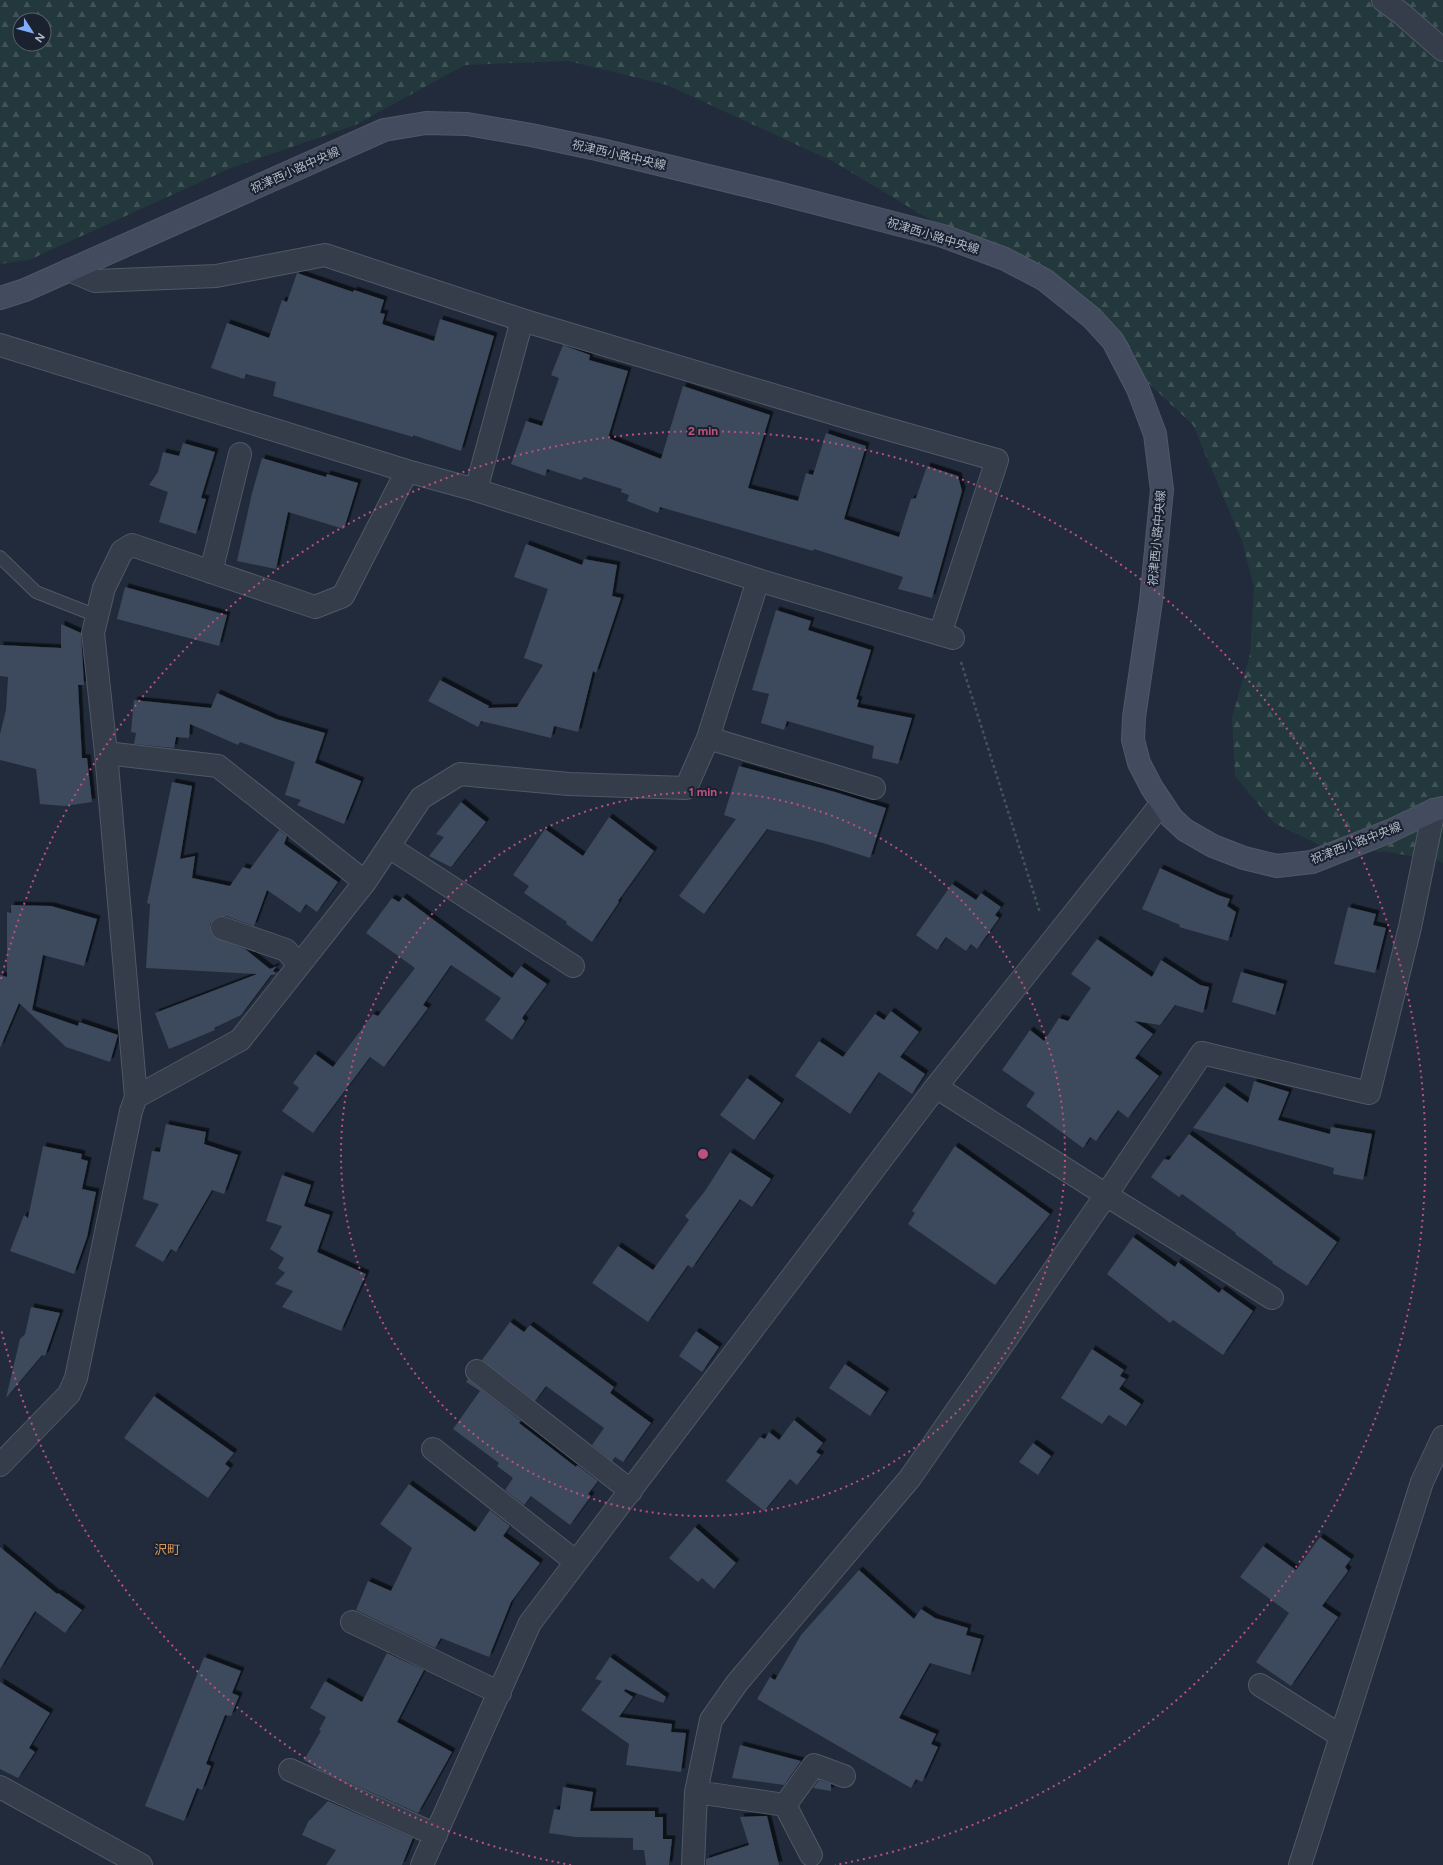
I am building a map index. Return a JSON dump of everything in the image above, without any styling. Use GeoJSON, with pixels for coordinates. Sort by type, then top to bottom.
{"type":"FeatureCollection","features":[{"type":"Feature","properties":{"kind":"main road","name":"祝津西小路中央線"},"geometry":{"type":"LineString","coordinates":[[0,298],[25,290],[384,130],[426,123],[467,124],[531,134],[770,191],[944,236],[1004,259],[1045,280],[1092,318],[1113,341],[1138,389],[1155,434],[1162,490],[1151,601],[1134,717],[1133,740],[1139,763],[1152,788],[1172,818],[1185,830],[1213,846],[1244,858],[1277,866],[1312,862],[1390,831],[1438,809]]}},
{"type":"Feature","properties":{"kind":"street"},"geometry":{"type":"LineString","coordinates":[[1384,0],[1443,50]]}},
{"type":"Feature","properties":{"kind":"street"},"geometry":{"type":"LineString","coordinates":[[0,345],[407,471],[476,490],[758,580],[947,636],[997,460],[856,420],[522,320],[325,255],[216,276],[95,281],[69,270]]}},
{"type":"Feature","properties":{"kind":"street"},"geometry":{"type":"LineString","coordinates":[[476,490],[522,320]]}},
{"type":"Feature","properties":{"kind":"street"},"geometry":{"type":"LineString","coordinates":[[211,572],[240,454]]}},
{"type":"Feature","properties":{"kind":"street"},"geometry":{"type":"LineString","coordinates":[[0,1465],[68,1394],[76,1378],[131,1111],[136,1097],[106,753],[93,633],[104,588],[122,551],[132,545],[315,607],[343,596],[407,471]]}},
{"type":"Feature","properties":{"kind":"street"},"geometry":{"type":"LineString","coordinates":[[136,1097],[240,1040],[365,882],[421,798],[460,774],[569,784],[686,788],[708,738],[758,580]]}},
{"type":"Feature","properties":{"kind":"street"},"geometry":{"type":"LineString","coordinates":[[708,738],[874,788]]}},
{"type":"Feature","properties":{"kind":"street"},"geometry":{"type":"LineString","coordinates":[[106,753],[218,766],[365,882]]}},
{"type":"Feature","properties":{"kind":"street"},"geometry":{"type":"LineString","coordinates":[[422,1865],[530,1623],[936,1087],[1162,803]]}},
{"type":"Feature","properties":{"kind":"street"},"geometry":{"type":"LineString","coordinates":[[693,1865],[696,1792],[710,1720],[738,1683],[910,1478],[1106,1195],[1202,1053],[1369,1093],[1438,809]]}},
{"type":"Feature","properties":{"kind":"street"},"geometry":{"type":"LineString","coordinates":[[389,847],[573,966]]}},
{"type":"Feature","properties":{"kind":"street"},"geometry":{"type":"LineString","coordinates":[[222,928],[286,950],[299,965]]}},
{"type":"Feature","properties":{"kind":"street"},"geometry":{"type":"LineString","coordinates":[[936,1087],[1272,1298]]}},
{"type":"Feature","properties":{"kind":"street"},"geometry":{"type":"LineString","coordinates":[[477,1370],[631,1491]]}},
{"type":"Feature","properties":{"kind":"street"},"geometry":{"type":"LineString","coordinates":[[1300,1865],[1422,1482],[1443,1437]]}},
{"type":"Feature","properties":{"kind":"street"},"geometry":{"type":"LineString","coordinates":[[433,1449],[576,1562]]}},
{"type":"Feature","properties":{"kind":"street"},"geometry":{"type":"LineString","coordinates":[[352,1622],[500,1693]]}},
{"type":"Feature","properties":{"kind":"street"},"geometry":{"type":"LineString","coordinates":[[1260,1685],[1341,1736]]}},
{"type":"Feature","properties":{"kind":"street"},"geometry":{"type":"LineString","coordinates":[[785,1805],[814,1765],[844,1776]]}},
{"type":"Feature","properties":{"kind":"street"},"geometry":{"type":"LineString","coordinates":[[290,1770],[436,1835]]}},
{"type":"Feature","properties":{"kind":"street"},"geometry":{"type":"LineString","coordinates":[[0,1787],[141,1865]]}},
{"type":"Feature","properties":{"kind":"street"},"geometry":{"type":"LineString","coordinates":[[696,1792],[785,1805]]}},
{"type":"Feature","properties":{"kind":"street"},"geometry":{"type":"LineString","coordinates":[[785,1805],[810,1855]]}},
{"type":"Feature","properties":{"kind":"lane"},"geometry":{"type":"LineString","coordinates":[[0,557],[36,592],[97,616]]}},
{"type":"Feature","properties":{"kind":"path"},"geometry":{"type":"LineString","coordinates":[[947,636],[1050,944]]}},
{"type":"Feature","properties":{"kind":"green space"},"geometry":{"type":"Polygon","coordinates":[[[0,0],[1443,0],[1443,864],[1440,861],[1387,852],[1328,849],[1274,823],[1235,776],[1232,718],[1250,654],[1254,587],[1242,541],[1193,425],[1104,341],[1002,263],[834,162],[667,85],[568,61],[465,65],[355,125],[231,168],[29,260],[0,264],[0,0]]]}},
{"type":"Feature","properties":{"kind":"building"},"geometry":{"type":"Polygon","coordinates":[[[297,273],[353,292],[354,290],[384,300],[380,313],[385,314],[382,324],[434,341],[440,319],[494,336],[461,451],[413,435],[413,437],[273,396],[276,382],[246,374],[244,379],[211,368],[227,323],[269,338],[282,300],[287,302],[297,273]]]}},
{"type":"Feature","properties":{"kind":"building"},"geometry":{"type":"Polygon","coordinates":[[[563,345],[590,355],[589,360],[628,371],[608,438],[661,459],[683,386],[770,415],[748,488],[798,501],[806,473],[813,475],[826,433],[866,446],[844,519],[899,537],[911,499],[916,498],[927,466],[958,476],[962,491],[932,598],[898,589],[903,577],[814,549],[813,551],[660,507],[658,513],[627,501],[629,495],[621,492],[622,489],[584,477],[581,480],[547,469],[545,476],[511,464],[526,421],[542,426],[559,378],[551,375],[563,345]]]}},
{"type":"Feature","properties":{"kind":"building"},"geometry":{"type":"Polygon","coordinates":[[[183,443],[215,452],[201,498],[206,499],[196,534],[159,522],[168,492],[149,485],[158,472],[163,452],[179,456],[183,443]]]}},
{"type":"Feature","properties":{"kind":"building"},"geometry":{"type":"Polygon","coordinates":[[[262,458],[326,477],[327,474],[358,483],[344,529],[288,512],[276,569],[237,561],[252,493],[262,458]]]}},
{"type":"Feature","properties":{"kind":"building"},"geometry":{"type":"Polygon","coordinates":[[[526,544],[582,565],[584,559],[617,565],[612,596],[621,598],[596,673],[593,671],[578,732],[554,726],[551,738],[481,721],[478,727],[428,701],[440,680],[489,706],[488,708],[517,707],[543,665],[524,658],[548,589],[514,577],[526,544]]]}},
{"type":"Feature","properties":{"kind":"building"},"geometry":{"type":"Polygon","coordinates":[[[125,587],[227,615],[219,646],[117,619],[125,587]]]}},
{"type":"Feature","properties":{"kind":"building"},"geometry":{"type":"Polygon","coordinates":[[[776,610],[811,621],[808,630],[871,650],[856,699],[859,700],[857,707],[912,718],[898,764],[872,758],[874,746],[787,721],[784,730],[761,723],[769,694],[752,690],[776,610]]]}},
{"type":"Feature","properties":{"kind":"building"},"geometry":{"type":"Polygon","coordinates":[[[61,624],[81,633],[84,685],[78,685],[82,758],[87,758],[92,802],[65,806],[40,804],[36,769],[0,760],[0,734],[6,710],[8,677],[0,676],[0,645],[61,648],[61,624]]]}},
{"type":"Feature","properties":{"kind":"building"},"geometry":{"type":"Polygon","coordinates":[[[217,693],[276,719],[325,733],[315,763],[361,781],[344,824],[297,805],[301,800],[285,795],[295,762],[240,742],[238,745],[190,724],[189,738],[176,737],[174,748],[134,744],[136,733],[131,732],[134,700],[211,708],[217,693]]]}},
{"type":"Feature","properties":{"kind":"building"},"geometry":{"type":"Polygon","coordinates":[[[739,766],[835,792],[886,808],[870,858],[823,843],[767,829],[704,914],[679,896],[736,819],[724,815],[739,766]]]}},
{"type":"Feature","properties":{"kind":"building"},"geometry":{"type":"Polygon","coordinates":[[[172,782],[192,786],[180,859],[195,856],[192,878],[230,886],[243,867],[250,869],[279,830],[287,836],[284,844],[338,882],[317,912],[306,904],[300,913],[267,890],[254,926],[226,916],[219,916],[214,919],[210,924],[210,930],[213,936],[245,949],[270,969],[277,966],[273,971],[277,974],[271,975],[241,1015],[214,1028],[215,1030],[169,1049],[155,1013],[257,974],[146,968],[150,904],[147,903],[172,782]]]}},
{"type":"Feature","properties":{"kind":"building"},"geometry":{"type":"Polygon","coordinates":[[[461,802],[486,822],[451,867],[429,856],[444,837],[436,834],[461,802]]]}},
{"type":"Feature","properties":{"kind":"building"},"geometry":{"type":"Polygon","coordinates":[[[609,817],[654,851],[618,901],[619,902],[592,942],[566,924],[567,922],[524,893],[529,886],[513,875],[545,829],[583,856],[609,817]]]}},
{"type":"Feature","properties":{"kind":"building"},"geometry":{"type":"Polygon","coordinates":[[[1160,868],[1218,895],[1230,899],[1227,906],[1236,912],[1228,941],[1179,927],[1180,925],[1142,909],[1160,868]]]}},
{"type":"Feature","properties":{"kind":"building"},"geometry":{"type":"Polygon","coordinates":[[[952,884],[976,900],[981,893],[1001,907],[995,915],[999,918],[977,949],[971,944],[966,951],[946,937],[937,950],[916,935],[952,884]]]}},
{"type":"Feature","properties":{"kind":"building"},"geometry":{"type":"Polygon","coordinates":[[[403,897],[512,978],[521,966],[547,984],[522,1018],[525,1021],[512,1040],[485,1020],[501,998],[451,965],[423,1005],[428,1008],[384,1067],[370,1057],[313,1133],[282,1111],[299,1088],[293,1083],[315,1054],[333,1067],[373,1014],[378,1016],[415,968],[366,933],[392,898],[399,902],[403,897]]]}},
{"type":"Feature","properties":{"kind":"building"},"geometry":{"type":"Polygon","coordinates":[[[11,905],[51,906],[97,919],[84,966],[43,955],[32,1010],[78,1026],[79,1022],[118,1035],[110,1062],[66,1047],[19,1003],[0,1048],[0,975],[7,977],[7,912],[11,913],[11,905]]]}},
{"type":"Feature","properties":{"kind":"building"},"geometry":{"type":"Polygon","coordinates":[[[1348,907],[1376,914],[1373,925],[1386,928],[1375,973],[1334,964],[1348,907]]]}},
{"type":"Feature","properties":{"kind":"building"},"geometry":{"type":"Polygon","coordinates":[[[1097,939],[1152,977],[1161,960],[1200,985],[1209,987],[1203,1013],[1175,1005],[1160,1025],[1134,1021],[1153,1034],[1135,1058],[1159,1076],[1128,1118],[1118,1110],[1096,1141],[1090,1137],[1083,1148],[1026,1106],[1035,1093],[1002,1070],[1030,1030],[1044,1041],[1059,1018],[1068,1021],[1091,988],[1071,974],[1097,939]]]}},
{"type":"Feature","properties":{"kind":"building"},"geometry":{"type":"Polygon","coordinates":[[[1241,972],[1284,984],[1275,1015],[1232,1002],[1241,972]]]}},
{"type":"Feature","properties":{"kind":"building"},"geometry":{"type":"Polygon","coordinates":[[[891,1011],[919,1032],[900,1057],[925,1074],[912,1094],[879,1072],[850,1114],[795,1076],[819,1041],[843,1057],[875,1014],[884,1020],[891,1011]]]}},
{"type":"Feature","properties":{"kind":"building"},"geometry":{"type":"Polygon","coordinates":[[[747,1078],[781,1103],[754,1140],[720,1115],[747,1078]]]}},
{"type":"Feature","properties":{"kind":"building"},"geometry":{"type":"Polygon","coordinates":[[[1254,1081],[1289,1092],[1278,1120],[1330,1134],[1331,1127],[1372,1134],[1363,1180],[1333,1174],[1334,1168],[1193,1128],[1224,1086],[1248,1103],[1254,1081]]]}},
{"type":"Feature","properties":{"kind":"building"},"geometry":{"type":"Polygon","coordinates":[[[166,1124],[206,1132],[204,1144],[238,1155],[224,1194],[212,1190],[176,1252],[171,1249],[163,1262],[135,1246],[159,1204],[143,1199],[152,1151],[160,1152],[166,1124]]]}},
{"type":"Feature","properties":{"kind":"building"},"geometry":{"type":"Polygon","coordinates":[[[1189,1134],[1337,1242],[1307,1286],[1272,1263],[1273,1262],[1235,1234],[1236,1233],[1182,1194],[1179,1197],[1151,1177],[1164,1159],[1169,1160],[1189,1134]]]}},
{"type":"Feature","properties":{"kind":"building"},"geometry":{"type":"Polygon","coordinates":[[[43,1146],[82,1154],[81,1159],[88,1161],[82,1189],[96,1192],[87,1237],[74,1274],[10,1251],[24,1215],[28,1218],[43,1146]]]}},
{"type":"Feature","properties":{"kind":"building"},"geometry":{"type":"Polygon","coordinates":[[[955,1146],[1050,1214],[995,1285],[908,1224],[915,1213],[912,1211],[955,1146]]]}},
{"type":"Feature","properties":{"kind":"building"},"geometry":{"type":"Polygon","coordinates":[[[730,1152],[771,1179],[752,1207],[740,1199],[692,1268],[688,1265],[648,1322],[592,1283],[618,1246],[653,1270],[689,1220],[685,1216],[705,1191],[730,1152]]]}},
{"type":"Feature","properties":{"kind":"building"},"geometry":{"type":"Polygon","coordinates":[[[282,1175],[311,1185],[304,1206],[330,1215],[317,1252],[366,1274],[341,1331],[282,1307],[293,1291],[275,1284],[285,1273],[278,1268],[284,1258],[270,1249],[282,1226],[266,1221],[282,1175]]]}},
{"type":"Feature","properties":{"kind":"building"},"geometry":{"type":"Polygon","coordinates":[[[1133,1237],[1175,1267],[1178,1262],[1219,1293],[1222,1289],[1253,1311],[1223,1355],[1173,1320],[1170,1323],[1107,1274],[1133,1237]]]}},
{"type":"Feature","properties":{"kind":"building"},"geometry":{"type":"Polygon","coordinates":[[[31,1307],[60,1313],[45,1356],[42,1355],[6,1398],[20,1339],[25,1334],[31,1307]]]}},
{"type":"Feature","properties":{"kind":"building"},"geometry":{"type":"Polygon","coordinates":[[[510,1322],[524,1332],[530,1325],[614,1387],[610,1393],[651,1423],[623,1462],[615,1457],[612,1461],[592,1445],[604,1428],[546,1386],[535,1401],[482,1360],[510,1322]]]}},
{"type":"Feature","properties":{"kind":"building"},"geometry":{"type":"Polygon","coordinates":[[[696,1331],[719,1347],[702,1372],[679,1356],[696,1331]]]}},
{"type":"Feature","properties":{"kind":"building"},"geometry":{"type":"Polygon","coordinates":[[[1092,1349],[1124,1370],[1120,1376],[1126,1379],[1119,1389],[1141,1404],[1126,1426],[1109,1415],[1102,1424],[1061,1398],[1092,1349]]]}},
{"type":"Feature","properties":{"kind":"building"},"geometry":{"type":"Polygon","coordinates":[[[845,1364],[886,1392],[870,1416],[829,1388],[845,1364]]]}},
{"type":"Feature","properties":{"kind":"building"},"geometry":{"type":"Polygon","coordinates":[[[468,1379],[521,1421],[519,1423],[576,1467],[577,1465],[598,1481],[588,1494],[591,1496],[570,1525],[531,1496],[524,1505],[505,1490],[513,1478],[497,1466],[499,1463],[453,1429],[480,1391],[466,1382],[468,1379]]]}},
{"type":"Feature","properties":{"kind":"building"},"geometry":{"type":"Polygon","coordinates":[[[154,1396],[234,1453],[225,1464],[230,1468],[208,1498],[124,1438],[154,1396]]]}},
{"type":"Feature","properties":{"kind":"building"},"geometry":{"type":"Polygon","coordinates":[[[794,1420],[823,1443],[816,1452],[821,1455],[797,1485],[790,1479],[764,1511],[726,1481],[760,1437],[765,1439],[769,1432],[779,1440],[794,1420]]]}},
{"type":"Feature","properties":{"kind":"building"},"geometry":{"type":"Polygon","coordinates":[[[1033,1443],[1051,1456],[1038,1475],[1019,1462],[1033,1443]]]}},
{"type":"Feature","properties":{"kind":"building"},"geometry":{"type":"Polygon","coordinates":[[[409,1484],[475,1532],[490,1510],[510,1526],[503,1536],[540,1563],[511,1602],[489,1657],[441,1638],[435,1648],[356,1610],[368,1581],[391,1591],[412,1548],[380,1524],[409,1484]]]}},
{"type":"Feature","properties":{"kind":"building"},"geometry":{"type":"Polygon","coordinates":[[[695,1527],[736,1563],[714,1589],[702,1578],[698,1582],[669,1558],[695,1527]]]}},
{"type":"Feature","properties":{"kind":"building"},"geometry":{"type":"Polygon","coordinates":[[[1320,1537],[1351,1559],[1345,1567],[1348,1571],[1322,1606],[1338,1617],[1291,1686],[1256,1662],[1289,1613],[1240,1577],[1263,1546],[1296,1570],[1320,1537]]]}},
{"type":"Feature","properties":{"kind":"building"},"geometry":{"type":"Polygon","coordinates":[[[0,1547],[57,1594],[58,1593],[82,1610],[65,1633],[35,1611],[0,1669],[0,1547]]]}},
{"type":"Feature","properties":{"kind":"building"},"geometry":{"type":"Polygon","coordinates":[[[859,1570],[914,1619],[921,1609],[935,1618],[968,1628],[966,1635],[981,1639],[970,1675],[930,1663],[899,1718],[936,1734],[931,1744],[938,1747],[922,1782],[916,1779],[911,1788],[757,1699],[770,1677],[775,1680],[801,1635],[859,1570]]]}},
{"type":"Feature","properties":{"kind":"building"},"geometry":{"type":"Polygon","coordinates":[[[387,1653],[424,1670],[397,1722],[452,1752],[418,1813],[320,1770],[304,1760],[321,1731],[319,1730],[326,1717],[310,1708],[325,1681],[362,1702],[387,1653]]]}},
{"type":"Feature","properties":{"kind":"building"},"geometry":{"type":"Polygon","coordinates":[[[204,1657],[241,1671],[232,1693],[239,1696],[231,1716],[225,1715],[206,1764],[211,1766],[202,1790],[197,1788],[184,1821],[145,1806],[204,1657]]]}},
{"type":"Feature","properties":{"kind":"building"},"geometry":{"type":"Polygon","coordinates":[[[610,1657],[666,1697],[663,1703],[625,1689],[624,1691],[633,1697],[619,1717],[672,1724],[671,1732],[686,1733],[681,1772],[626,1765],[629,1744],[581,1710],[602,1681],[595,1679],[610,1657]]]}},
{"type":"Feature","properties":{"kind":"building"},"geometry":{"type":"Polygon","coordinates":[[[0,1682],[50,1713],[29,1748],[35,1752],[18,1778],[0,1769],[0,1682]]]}},
{"type":"Feature","properties":{"kind":"building"},"geometry":{"type":"Polygon","coordinates":[[[740,1745],[801,1761],[784,1785],[732,1778],[740,1745]]]}},
{"type":"Feature","properties":{"kind":"building"},"geometry":{"type":"Polygon","coordinates":[[[819,1780],[831,1784],[831,1791],[813,1788],[819,1780]]]}},
{"type":"Feature","properties":{"kind":"building"},"geometry":{"type":"Polygon","coordinates":[[[563,1787],[593,1792],[590,1811],[655,1811],[655,1817],[663,1817],[663,1839],[672,1839],[669,1865],[646,1865],[644,1850],[633,1850],[633,1838],[575,1837],[549,1833],[554,1809],[560,1810],[563,1787]]]}},
{"type":"Feature","properties":{"kind":"building"},"geometry":{"type":"Polygon","coordinates":[[[328,1801],[413,1838],[402,1865],[326,1865],[336,1850],[302,1835],[308,1822],[328,1801]]]}},
{"type":"Feature","properties":{"kind":"building"},"geometry":{"type":"Polygon","coordinates":[[[767,1816],[779,1865],[706,1865],[706,1859],[749,1845],[740,1817],[767,1816]]]}},
{"type":"Feature","properties":{"kind":"district","name":"沢町"},"geometry":{"type":"Point","coordinates":[167,1549]}}]}
